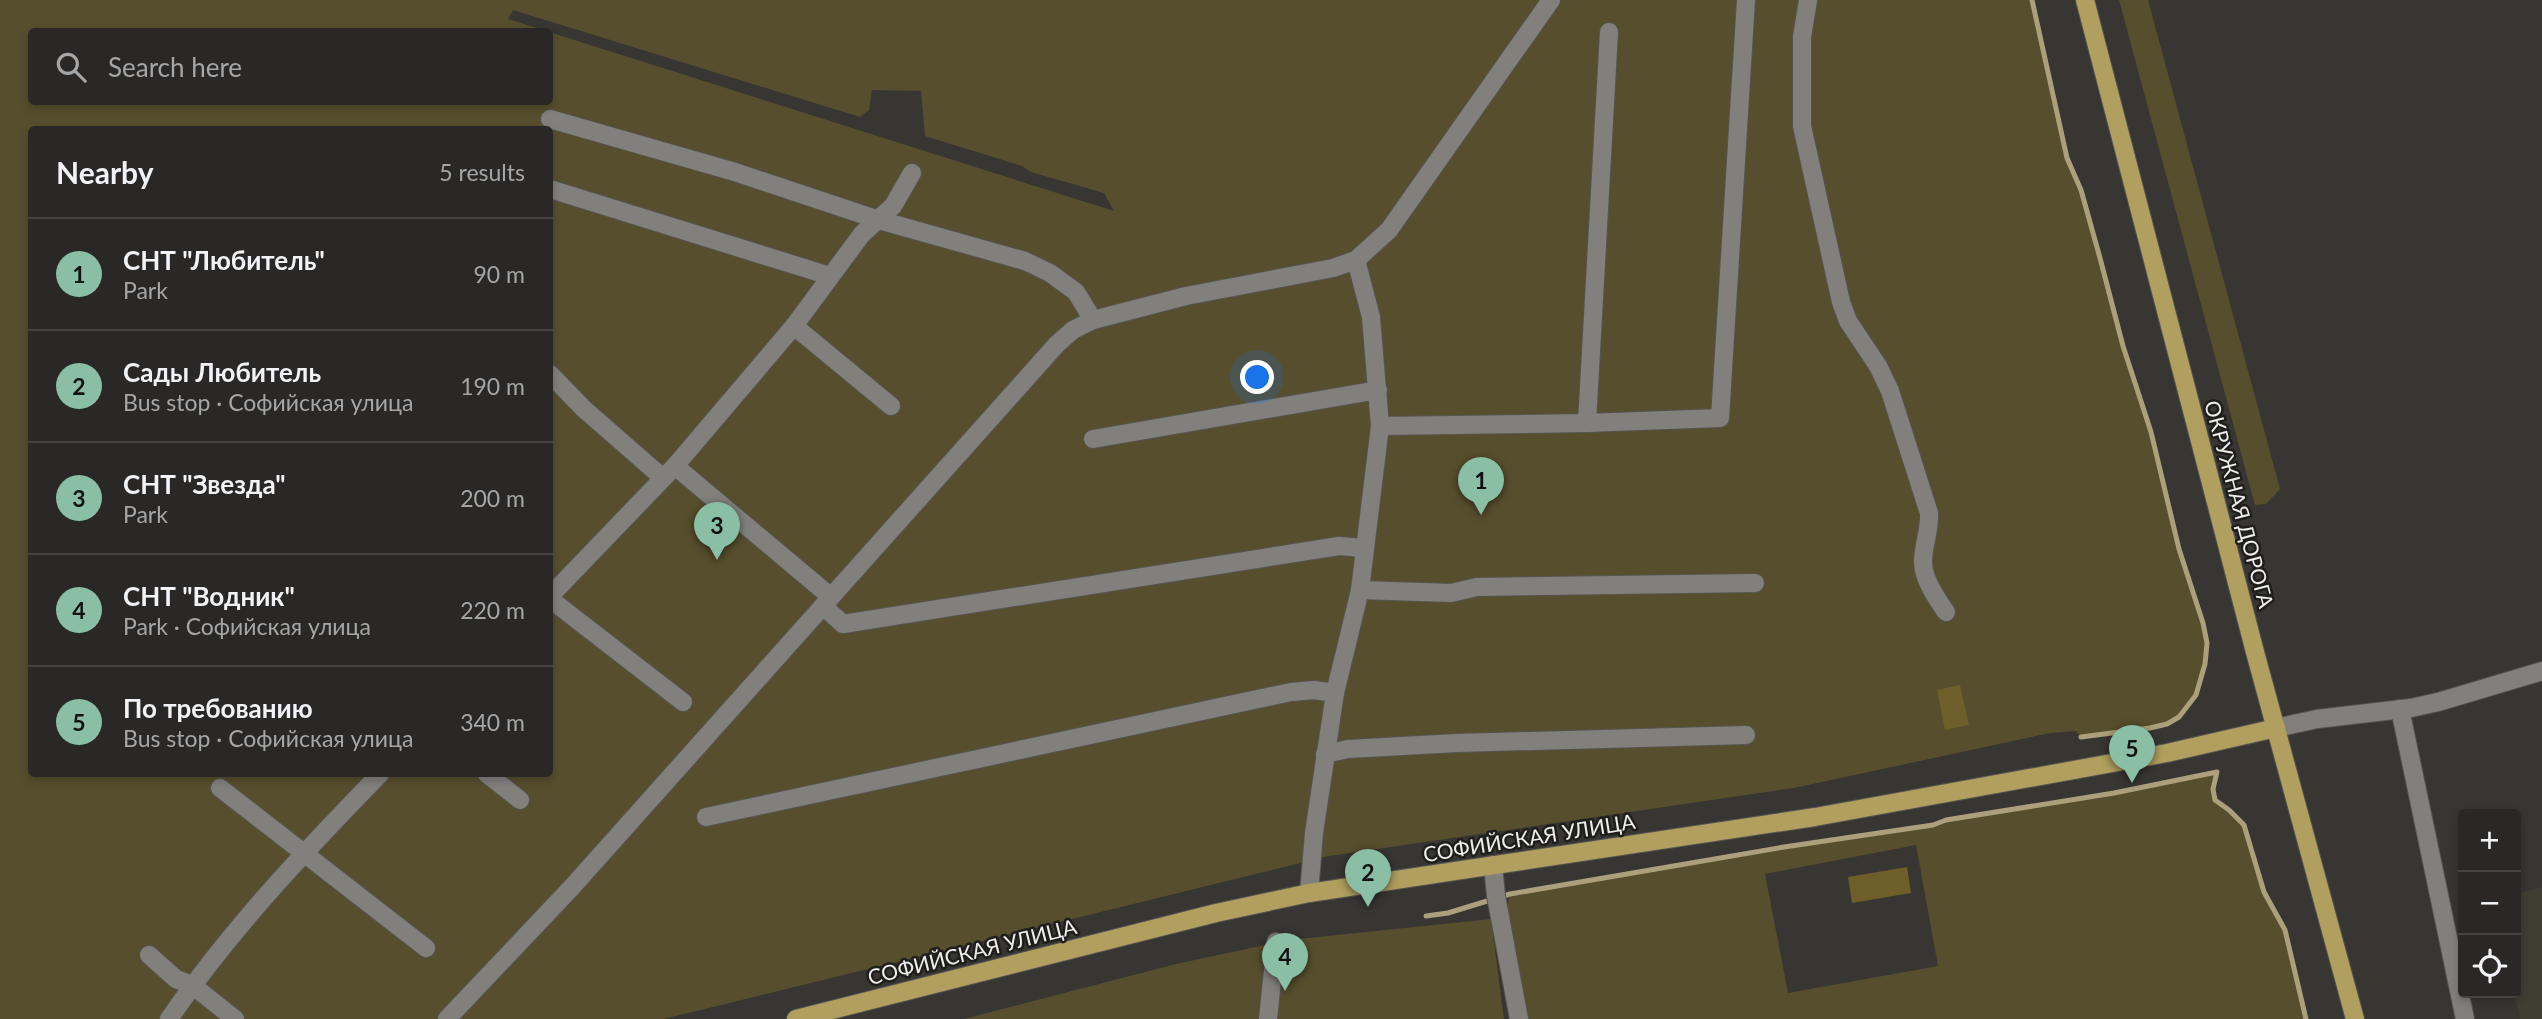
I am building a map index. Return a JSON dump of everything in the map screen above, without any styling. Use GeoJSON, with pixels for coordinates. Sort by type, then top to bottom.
{"type":"FeatureCollection","features":[{"type":"Feature","properties":{"kind":"main road","name":"ОКРУЖНАЯ ДОРОГА"},"geometry":{"type":"LineString","coordinates":[[2085,0],[2355,1019]]}},
{"type":"Feature","properties":{"kind":"main road","name":"СОФИЙСКАЯ УЛИЦА"},"geometry":{"type":"LineString","coordinates":[[796,1019],[1203,916],[1309,893],[1815,817],[2167,753],[2276,728]]}},
{"type":"Feature","properties":{"kind":"street"},"geometry":{"type":"LineString","coordinates":[[447,1019],[572,887],[1057,344],[1073,330],[1093,320],[1186,296],[1333,268],[1356,260],[1389,230],[1551,0]]}},
{"type":"Feature","properties":{"kind":"street"},"geometry":{"type":"LineString","coordinates":[[1380,426],[1720,418],[1746,0]]}},
{"type":"Feature","properties":{"kind":"street"},"geometry":{"type":"LineString","coordinates":[[1808,0],[1802,37],[1802,126],[1841,302],[1848,321],[1891,391],[1929,513],[1930,527],[1923,563],[1927,578],[1946,612]]}},
{"type":"Feature","properties":{"kind":"street"},"geometry":{"type":"LineString","coordinates":[[1587,423],[1609,32]]}},
{"type":"Feature","properties":{"kind":"street"},"geometry":{"type":"LineString","coordinates":[[550,119],[735,172],[879,220],[1025,261],[1050,273],[1076,292],[1093,320]]}},
{"type":"Feature","properties":{"kind":"street"},"geometry":{"type":"LineString","coordinates":[[553,595],[669,472],[794,326],[862,234],[893,206],[912,173]]}},
{"type":"Feature","properties":{"kind":"street"},"geometry":{"type":"LineString","coordinates":[[553,190],[830,276]]}},
{"type":"Feature","properties":{"kind":"street"},"geometry":{"type":"LineString","coordinates":[[1309,893],[1325,754],[1335,693],[1360,590],[1380,426],[1371,317],[1356,260]]}},
{"type":"Feature","properties":{"kind":"street"},"geometry":{"type":"LineString","coordinates":[[794,326],[891,406]]}},
{"type":"Feature","properties":{"kind":"street"},"geometry":{"type":"LineString","coordinates":[[553,377],[584,409],[669,472],[827,601],[843,624],[1339,546],[1364,548]]}},
{"type":"Feature","properties":{"kind":"street"},"geometry":{"type":"LineString","coordinates":[[1093,439],[1378,390]]}},
{"type":"Feature","properties":{"kind":"street"},"geometry":{"type":"LineString","coordinates":[[1360,590],[1451,593],[1477,587],[1755,583]]}},
{"type":"Feature","properties":{"kind":"street"},"geometry":{"type":"LineString","coordinates":[[553,600],[683,702]]}},
{"type":"Feature","properties":{"kind":"street"},"geometry":{"type":"LineString","coordinates":[[2276,728],[2317,719],[2438,702],[2542,671]]}},
{"type":"Feature","properties":{"kind":"street"},"geometry":{"type":"LineString","coordinates":[[706,817],[1291,692],[1314,690],[1335,693]]}},
{"type":"Feature","properties":{"kind":"street"},"geometry":{"type":"LineString","coordinates":[[2400,709],[2465,1019]]}},
{"type":"Feature","properties":{"kind":"street"},"geometry":{"type":"LineString","coordinates":[[1325,754],[1348,748],[1457,743],[1746,735]]}},
{"type":"Feature","properties":{"kind":"street"},"geometry":{"type":"LineString","coordinates":[[169,1019],[192,985],[304,853],[377,777]]}},
{"type":"Feature","properties":{"kind":"street"},"geometry":{"type":"LineString","coordinates":[[490,777],[520,800]]}},
{"type":"Feature","properties":{"kind":"street"},"geometry":{"type":"LineString","coordinates":[[220,788],[426,948]]}},
{"type":"Feature","properties":{"kind":"street"},"geometry":{"type":"LineString","coordinates":[[1493,865],[1496,896],[1519,1019]]}},
{"type":"Feature","properties":{"kind":"street"},"geometry":{"type":"LineString","coordinates":[[1268,1019],[1276,942]]}},
{"type":"Feature","properties":{"kind":"street"},"geometry":{"type":"LineString","coordinates":[[149,955],[176,979],[192,985],[234,1019]]}},
{"type":"Feature","properties":{"kind":"shaded area"},"geometry":{"type":"Polygon","coordinates":[[[0,0],[2032,0],[2067,158],[2081,190],[2123,346],[2151,432],[2179,549],[2203,623],[2207,643],[2205,664],[2196,695],[2179,717],[2167,724],[2150,728],[2081,737],[2076,731],[2050,733],[1794,788],[1329,856],[664,1019],[0,1019],[0,0]],[[513,10],[508,19],[536,28],[28,28],[28,105],[553,105],[553,33],[1114,211],[1104,193],[1031,172],[1022,166],[925,136],[921,91],[872,90],[869,110],[860,117],[513,10]]]}},
{"type":"Feature","properties":{"kind":"shaded area"},"geometry":{"type":"Polygon","coordinates":[[[2119,0],[2148,0],[2280,489],[2266,504],[2255,505],[2119,0]]]}},
{"type":"Feature","properties":{"kind":"shaded area"},"geometry":{"type":"Polygon","coordinates":[[[2217,772],[2213,789],[2215,800],[2244,825],[2264,892],[2285,930],[2306,1019],[1527,1019],[1506,914],[1510,894],[2114,793],[2217,772]],[[1916,845],[1765,874],[1788,993],[1938,966],[1916,845]]]}},
{"type":"Feature","properties":{"kind":"shaded area"},"geometry":{"type":"Polygon","coordinates":[[[2542,887],[2542,1019],[2520,1019],[2515,998],[2521,998],[2521,893],[2542,887]]]}},
{"type":"Feature","properties":{"kind":"shaded area"},"geometry":{"type":"Polygon","coordinates":[[[1491,919],[1504,1019],[964,1019],[1176,964],[1289,940],[1491,919]]]}},
{"type":"Feature","properties":{"kind":"building"},"geometry":{"type":"Polygon","coordinates":[[[1960,685],[1969,725],[1945,730],[1937,690],[1960,685]]]}},
{"type":"Feature","properties":{"kind":"building"},"geometry":{"type":"Polygon","coordinates":[[[1907,867],[1911,893],[1852,903],[1848,877],[1907,867]]]}},
{"type":"Feature","properties":{"kind":"waterway"},"geometry":{"type":"LineString","coordinates":[[2032,0],[2067,158],[2081,190],[2123,346],[2151,432],[2179,549],[2207,643],[2205,664],[2196,695],[2179,717],[2167,724],[2150,728],[2081,737]]}},
{"type":"Feature","properties":{"kind":"waterway"},"geometry":{"type":"LineString","coordinates":[[1426,916],[1448,913],[1510,894],[1784,847],[1933,825],[1946,820],[2114,793],[2217,772],[2213,789],[2215,800],[2244,825],[2264,892],[2285,930],[2306,1019]]}},
{"type":"Feature","properties":{"kind":"place","name":"СНТ \"Любитель\""},"geometry":{"type":"Point","coordinates":[1481,515]}},
{"type":"Feature","properties":{"kind":"place","name":"СНТ \"Звезда\""},"geometry":{"type":"Point","coordinates":[717,560]}},
{"type":"Feature","properties":{"kind":"place","name":"По требованию"},"geometry":{"type":"Point","coordinates":[2132,783]}},
{"type":"Feature","properties":{"kind":"place","name":"Сады Любитель"},"geometry":{"type":"Point","coordinates":[1368,907]}},
{"type":"Feature","properties":{"kind":"place","name":"СНТ \"Водник\""},"geometry":{"type":"Point","coordinates":[1285,991]}}]}
